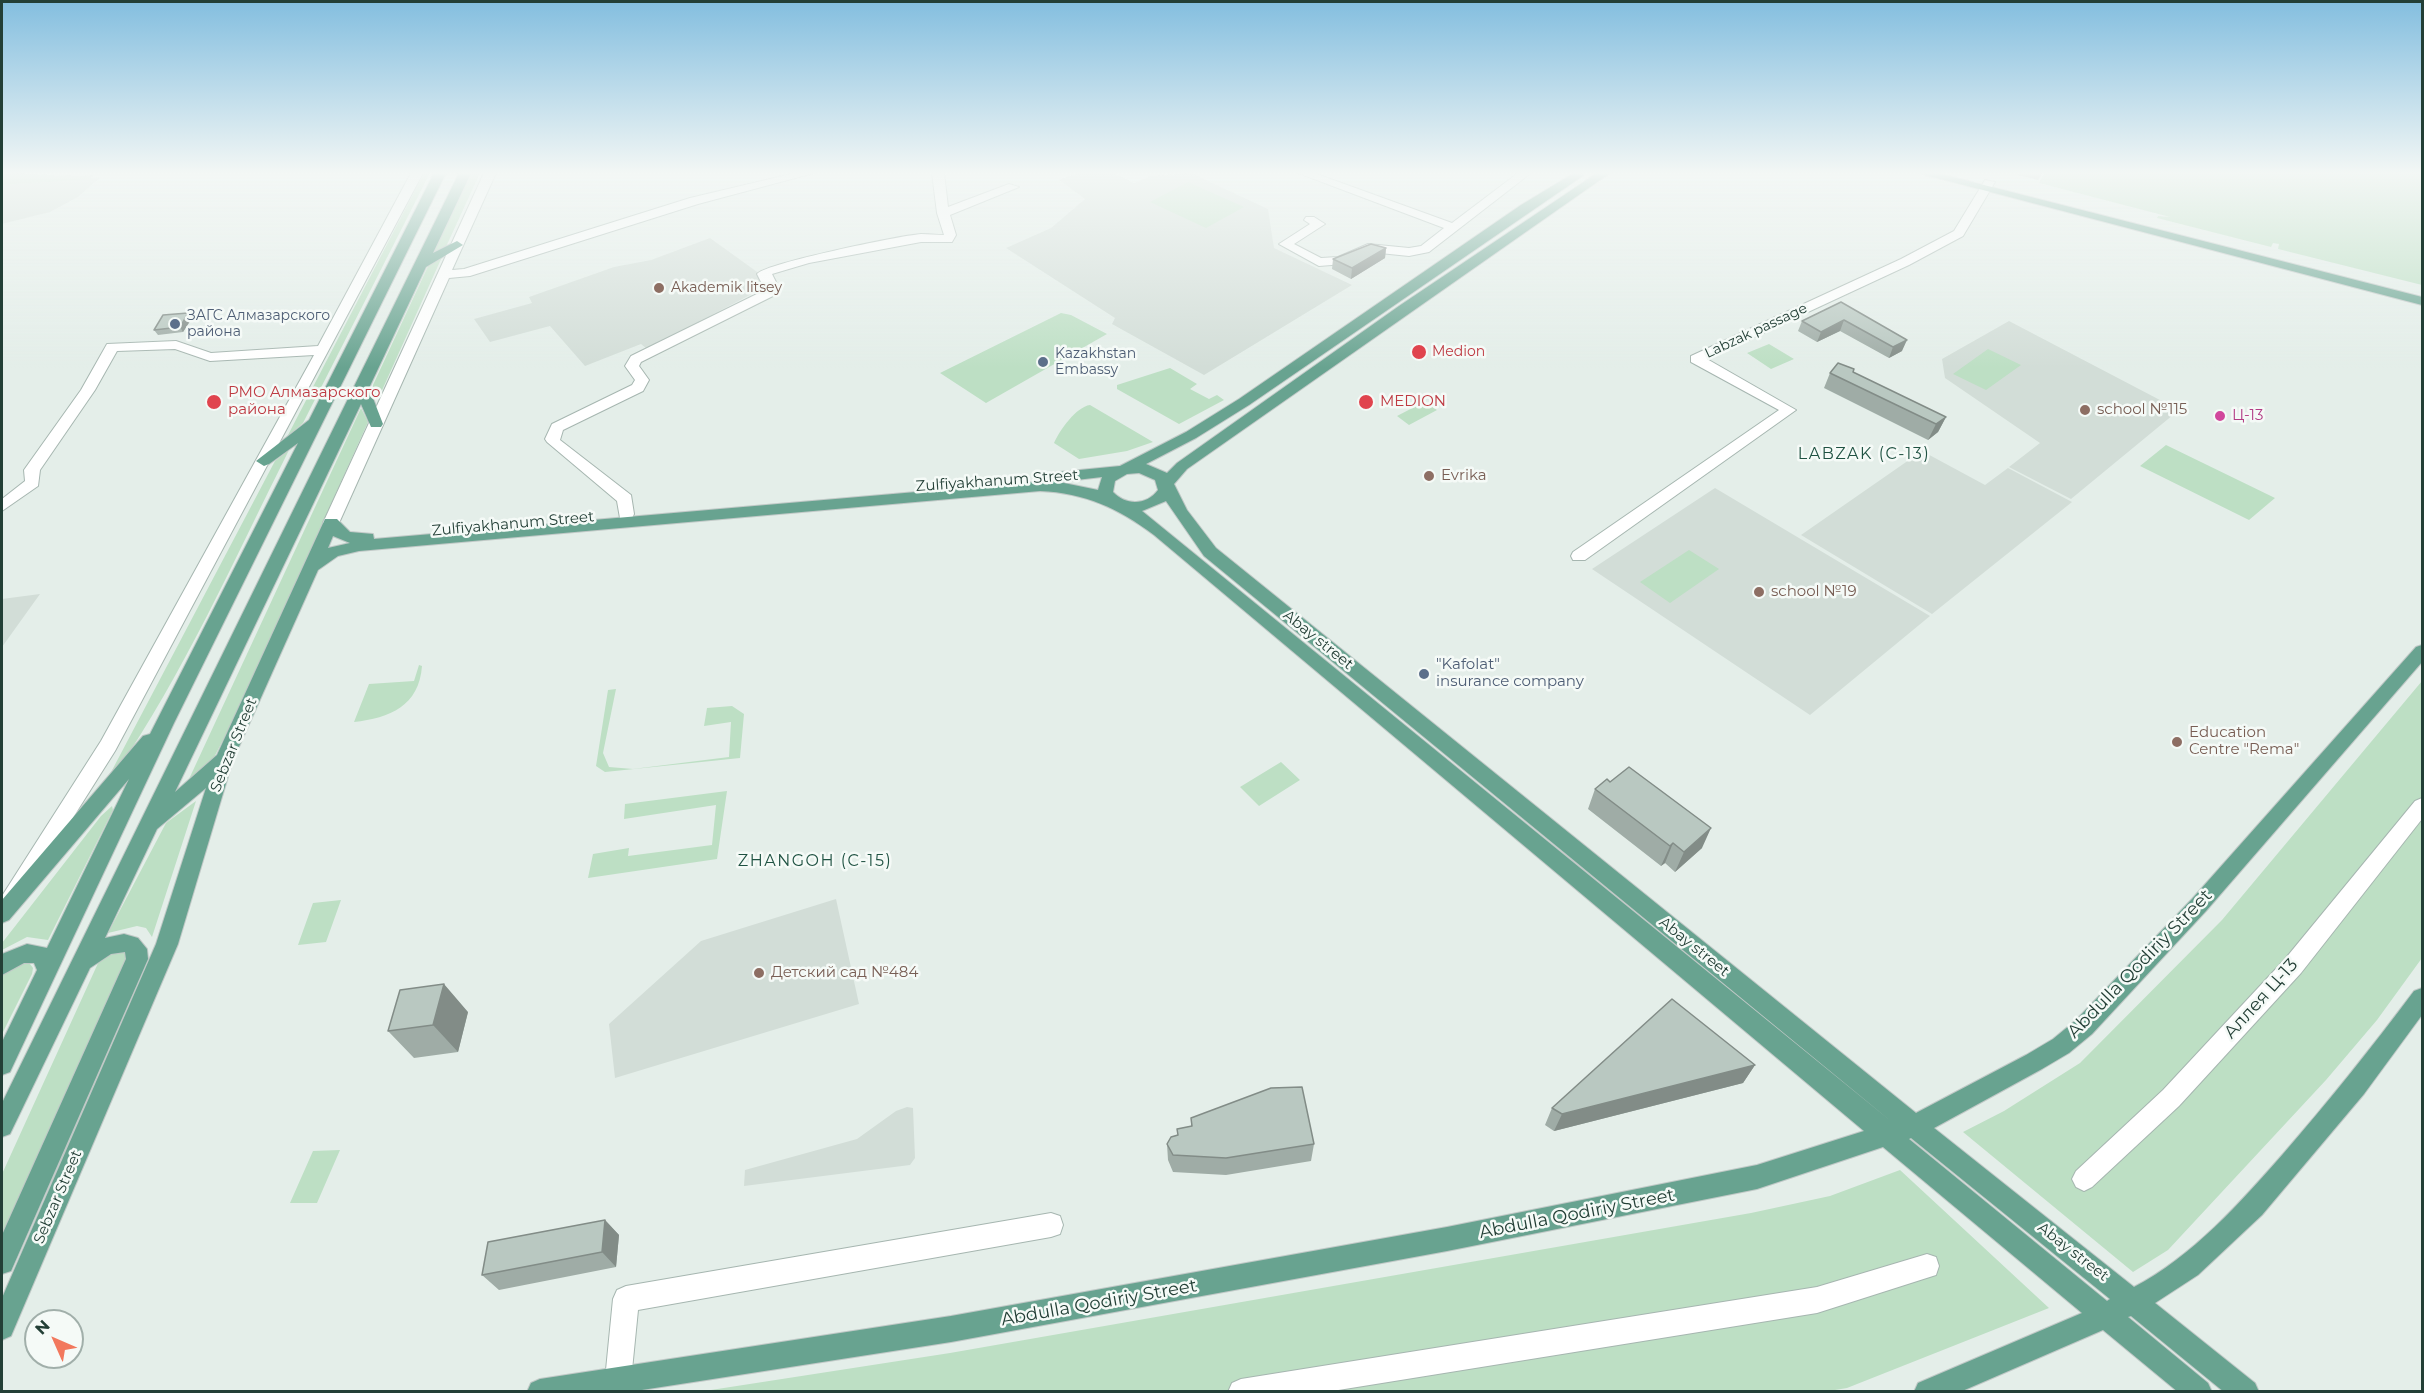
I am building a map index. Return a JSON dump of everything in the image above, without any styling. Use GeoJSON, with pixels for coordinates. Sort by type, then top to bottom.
{"type":"FeatureCollection","features":[{"type":"Feature","properties":{"kind":"main road"},"geometry":{"type":"LineString","coordinates":[[2,1065],[165,723],[407,238]]}},
{"type":"Feature","properties":{"kind":"main road"},"geometry":{"type":"LineString","coordinates":[[2,1126],[78,965],[147,829],[434,238]]}},
{"type":"Feature","properties":{"kind":"main road","name":"Zulfiyakhanum Street"},"geometry":{"type":"LineString","coordinates":[[331,523],[340,534],[363,538],[1123,470],[1191,435],[1244,402],[1482,238]]}},
{"type":"Feature","properties":{"kind":"main road"},"geometry":{"type":"LineString","coordinates":[[1166,483],[1149,470],[1123,470],[1108,480],[1105,486],[1109,499],[1116,504],[1147,506],[1163,496],[1166,483],[1182,466],[1228,432],[1510,238]]}},
{"type":"Feature","properties":{"kind":"main road"},"geometry":{"type":"LineString","coordinates":[[2195,238],[2370,284],[2422,302]]}},
{"type":"Feature","properties":{"kind":"main road"},"geometry":{"type":"LineString","coordinates":[[421,265],[457,245]]}},
{"type":"Feature","properties":{"kind":"main road"},"geometry":{"type":"LineString","coordinates":[[2370,284],[2422,293]]}},
{"type":"Feature","properties":{"kind":"main road"},"geometry":{"type":"LineString","coordinates":[[359,335],[388,332]]}},
{"type":"Feature","properties":{"kind":"main road"},"geometry":{"type":"LineString","coordinates":[[361,387],[376,424]]}},
{"type":"Feature","properties":{"kind":"main road"},"geometry":{"type":"LineString","coordinates":[[264,461],[318,421]]}},
{"type":"Feature","properties":{"kind":"main road","name":"Abay street"},"geometry":{"type":"LineString","coordinates":[[1166,483],[1181,516],[1210,552],[1351,679],[1887,1136],[2199,1392]]}},
{"type":"Feature","properties":{"kind":"main road","name":"Zulfiyakhanum Street"},"geometry":{"type":"LineString","coordinates":[[311,567],[333,552],[352,547],[944,493],[1052,487],[1095,494],[1116,504]]}},
{"type":"Feature","properties":{"kind":"main road","name":"Abay street"},"geometry":{"type":"LineString","coordinates":[[1116,504],[1162,534],[1351,679],[2246,1392]]}},
{"type":"Feature","properties":{"kind":"main road","name":"Sebzar Street"},"geometry":{"type":"LineString","coordinates":[[2,1326],[167,944],[224,760],[331,523]]}},
{"type":"Feature","properties":{"kind":"main road","name":"Abdulla Qodiriy Street"},"geometry":{"type":"LineString","coordinates":[[540,1392],[951,1329],[1458,1237],[1757,1177],[1914,1126],[2003,1080],[2061,1046],[2084,1027],[2199,905],[2422,651]]}},
{"type":"Feature","properties":{"kind":"main road"},"geometry":{"type":"LineString","coordinates":[[2,913],[165,723]]}},
{"type":"Feature","properties":{"kind":"main road"},"geometry":{"type":"LineString","coordinates":[[147,829],[224,760]]}},
{"type":"Feature","properties":{"kind":"main road"},"geometry":{"type":"LineString","coordinates":[[2,1262],[137,958],[137,952],[131,944],[114,944],[78,965]]}},
{"type":"Feature","properties":{"kind":"main road"},"geometry":{"type":"LineString","coordinates":[[2,966],[18,956],[34,953],[43,957],[48,972]]}},
{"type":"Feature","properties":{"kind":"main road"},"geometry":{"type":"LineString","coordinates":[[1927,1392],[2035,1348],[2106,1315],[2134,1301],[2188,1266],[2253,1206],[2356,1086],[2422,998]]}},
{"type":"Feature","properties":{"kind":"street"},"geometry":{"type":"LineString","coordinates":[[2,913],[108,746],[264,461],[382,238]]}},
{"type":"Feature","properties":{"kind":"street","name":"Sebzar Street"},"geometry":{"type":"LineString","coordinates":[[331,523],[460,238]]}},
{"type":"Feature","properties":{"kind":"street"},"geometry":{"type":"LineString","coordinates":[[444,274],[465,273],[576,238]]}},
{"type":"Feature","properties":{"kind":"street"},"geometry":{"type":"LineString","coordinates":[[921,238],[940,240],[948,238]]}},
{"type":"Feature","properties":{"kind":"street"},"geometry":{"type":"LineString","coordinates":[[626,514],[626,499],[555,443],[552,439],[557,427],[638,388],[642,380],[632,366],[636,359],[770,292],[772,288],[763,274],[767,271],[808,259],[819,259],[921,238]]}},
{"type":"Feature","properties":{"kind":"street"},"geometry":{"type":"LineString","coordinates":[[1295,238],[1285,244],[1319,262],[1340,261],[1368,248],[1419,251],[1432,246],[1440,238]]}},
{"type":"Feature","properties":{"kind":"street","name":"Labzak passage"},"geometry":{"type":"LineString","coordinates":[[1578,556],[1789,410],[1696,359],[1905,262],[1950,238]]}},
{"type":"Feature","properties":{"kind":"street"},"geometry":{"type":"LineString","coordinates":[[2,506],[33,483],[32,470],[88,390],[111,347],[176,345],[210,357],[322,350]]}},
{"type":"Feature","properties":{"kind":"street","name":"Аллея Ц-13"},"geometry":{"type":"LineString","coordinates":[[2084,1179],[2171,1098],[2284,975],[2422,806]]}},
{"type":"Feature","properties":{"kind":"street"},"geometry":{"type":"LineString","coordinates":[[618,1380],[626,1299],[1051,1225]]}},
{"type":"Feature","properties":{"kind":"street"},"geometry":{"type":"LineString","coordinates":[[1242,1392],[1817,1300],[1927,1266]]}},
{"type":"Feature","properties":{"kind":"shaded area","name":"Akademik litsey"},"geometry":{"type":"Polygon","coordinates":[[[710,238],[760,274],[767,286],[647,349],[641,344],[585,366],[550,326],[490,342],[474,319],[532,303],[529,297],[614,267],[651,260],[710,238]]]}},
{"type":"Feature","properties":{"kind":"shaded area"},"geometry":{"type":"Polygon","coordinates":[[[1028,238],[1272,238],[1274,248],[1352,285],[1204,375],[1112,324],[1115,318],[1006,248],[1028,238]]]}},
{"type":"Feature","properties":{"kind":"shaded area","name":"school №115"},"geometry":{"type":"Polygon","coordinates":[[[2009,321],[2179,410],[2071,499],[2009,467],[2040,443],[1945,378],[1942,359],[2009,321]]]}},
{"type":"Feature","properties":{"kind":"shaded area"},"geometry":{"type":"Polygon","coordinates":[[[1922,451],[1985,485],[2008,468],[2072,502],[1932,614],[1801,535],[1922,451]]]}},
{"type":"Feature","properties":{"kind":"shaded area","name":"school №19"},"geometry":{"type":"Polygon","coordinates":[[[1715,488],[1930,616],[1810,715],[1592,569],[1715,488]]]}},
{"type":"Feature","properties":{"kind":"shaded area"},"geometry":{"type":"Polygon","coordinates":[[[40,594],[2,647],[2,599],[40,594]]]}},
{"type":"Feature","properties":{"kind":"shaded area","name":"Детский сад №484"},"geometry":{"type":"Polygon","coordinates":[[[836,899],[859,1004],[615,1078],[609,1024],[701,941],[836,899]]]}},
{"type":"Feature","properties":{"kind":"shaded area"},"geometry":{"type":"Polygon","coordinates":[[[907,1107],[913,1108],[915,1158],[910,1165],[744,1186],[745,1170],[857,1139],[896,1111],[907,1107]]]}},
{"type":"Feature","properties":{"kind":"green space"},"geometry":{"type":"Polygon","coordinates":[[[390,238],[397,238],[303,423],[287,437],[390,238]]]}},
{"type":"Feature","properties":{"kind":"green space"},"geometry":{"type":"Polygon","coordinates":[[[440,238],[450,238],[445,249],[432,255],[440,238]]]}},
{"type":"Feature","properties":{"kind":"green space"},"geometry":{"type":"Polygon","coordinates":[[[2236,238],[2422,238],[2422,285],[2278,249],[2279,244],[2273,243],[2271,247],[2236,238]]]}},
{"type":"Feature","properties":{"kind":"green space"},"geometry":{"type":"Polygon","coordinates":[[[442,257],[379,397],[373,398],[373,385],[429,264],[442,257]]]}},
{"type":"Feature","properties":{"kind":"green space"},"geometry":{"type":"Polygon","coordinates":[[[1061,313],[1071,315],[1107,334],[986,403],[940,373],[1061,313]]]}},
{"type":"Feature","properties":{"kind":"green space"},"geometry":{"type":"Polygon","coordinates":[[[1769,344],[1794,359],[1771,369],[1747,353],[1769,344]]]}},
{"type":"Feature","properties":{"kind":"green space"},"geometry":{"type":"Polygon","coordinates":[[[1988,349],[2021,365],[1986,390],[1953,374],[1988,349]]]}},
{"type":"Feature","properties":{"kind":"green space"},"geometry":{"type":"Polygon","coordinates":[[[1170,368],[1197,384],[1190,389],[1209,399],[1217,395],[1224,400],[1179,424],[1117,389],[1117,385],[1170,368]]]}},
{"type":"Feature","properties":{"kind":"green space"},"geometry":{"type":"Polygon","coordinates":[[[1424,402],[1437,410],[1409,425],[1397,416],[1424,402]]]}},
{"type":"Feature","properties":{"kind":"green space"},"geometry":{"type":"Polygon","coordinates":[[[1090,405],[1153,442],[1127,451],[1079,459],[1054,443],[1074,414],[1090,405]]]}},
{"type":"Feature","properties":{"kind":"green space"},"geometry":{"type":"Polygon","coordinates":[[[361,408],[368,422],[237,713],[208,769],[183,792],[361,408]]]}},
{"type":"Feature","properties":{"kind":"green space"},"geometry":{"type":"Polygon","coordinates":[[[2166,445],[2275,498],[2249,520],[2140,466],[2166,445]]]}},
{"type":"Feature","properties":{"kind":"green space"},"geometry":{"type":"Polygon","coordinates":[[[289,450],[164,696],[115,774],[109,776],[275,461],[289,450]]]}},
{"type":"Feature","properties":{"kind":"green space"},"geometry":{"type":"Polygon","coordinates":[[[1689,550],[1719,569],[1670,603],[1640,582],[1689,550]]]}},
{"type":"Feature","properties":{"kind":"green space"},"geometry":{"type":"Polygon","coordinates":[[[419,665],[422,666],[420,680],[409,700],[400,708],[379,717],[354,722],[369,684],[414,681],[419,665]]]}},
{"type":"Feature","properties":{"kind":"green space"},"geometry":{"type":"Polygon","coordinates":[[[2422,681],[2422,958],[2377,1020],[2326,1080],[2168,1250],[2133,1272],[1963,1132],[2004,1111],[2080,1063],[2222,920],[2422,681]]]}},
{"type":"Feature","properties":{"kind":"green space"},"geometry":{"type":"Polygon","coordinates":[[[616,689],[603,753],[609,767],[633,769],[729,757],[731,722],[704,726],[707,708],[732,706],[744,714],[740,758],[605,772],[596,766],[608,690],[616,689]]]}},
{"type":"Feature","properties":{"kind":"green space"},"geometry":{"type":"Polygon","coordinates":[[[1281,762],[1300,780],[1259,806],[1240,787],[1281,762]]]}},
{"type":"Feature","properties":{"kind":"green space"},"geometry":{"type":"Polygon","coordinates":[[[727,791],[717,859],[588,878],[593,854],[629,848],[628,856],[712,845],[716,805],[624,819],[625,804],[727,791]]]}},
{"type":"Feature","properties":{"kind":"green space"},"geometry":{"type":"Polygon","coordinates":[[[196,801],[152,937],[146,928],[137,926],[108,933],[166,823],[196,801]]]}},
{"type":"Feature","properties":{"kind":"green space"},"geometry":{"type":"Polygon","coordinates":[[[112,806],[113,810],[48,940],[27,937],[2,950],[2,943],[101,816],[112,806]]]}},
{"type":"Feature","properties":{"kind":"green space"},"geometry":{"type":"Polygon","coordinates":[[[341,900],[326,942],[298,945],[313,903],[341,900]]]}},
{"type":"Feature","properties":{"kind":"green space"},"geometry":{"type":"Polygon","coordinates":[[[113,951],[126,951],[128,958],[2,1236],[2,1174],[99,961],[113,951]]]}},
{"type":"Feature","properties":{"kind":"green space"},"geometry":{"type":"Polygon","coordinates":[[[27,960],[33,968],[32,974],[2,1034],[2,975],[6,968],[27,960]]]}},
{"type":"Feature","properties":{"kind":"green space"},"geometry":{"type":"Polygon","coordinates":[[[340,1150],[317,1203],[290,1203],[313,1151],[340,1150]]]}},
{"type":"Feature","properties":{"kind":"green space"},"geometry":{"type":"Polygon","coordinates":[[[1900,1170],[2049,1308],[1847,1388],[1829,1391],[698,1392],[950,1353],[1751,1213],[1830,1196],[1900,1170]]]}},
{"type":"Feature","properties":{"kind":"building"},"geometry":{"type":"Polygon","coordinates":[[[1371,244],[1386,248],[1352,268],[1333,259],[1371,244]]]}},
{"type":"Feature","properties":{"kind":"building"},"geometry":{"type":"Polygon","coordinates":[[[1841,302],[1907,340],[1893,347],[1844,320],[1821,332],[1802,321],[1841,302]]]}},
{"type":"Feature","properties":{"kind":"building"},"geometry":{"type":"Polygon","coordinates":[[[188,313],[180,327],[154,330],[163,315],[188,313]]]}},
{"type":"Feature","properties":{"kind":"building"},"geometry":{"type":"Polygon","coordinates":[[[1838,363],[1946,417],[1936,424],[1830,373],[1838,363]]]}},
{"type":"Feature","properties":{"kind":"building"},"geometry":{"type":"Polygon","coordinates":[[[1629,767],[1711,828],[1684,852],[1673,843],[1670,846],[1595,789],[1607,779],[1610,782],[1629,767]]]}},
{"type":"Feature","properties":{"kind":"building"},"geometry":{"type":"Polygon","coordinates":[[[444,984],[433,1025],[388,1031],[400,990],[444,984]]]}},
{"type":"Feature","properties":{"kind":"building"},"geometry":{"type":"Polygon","coordinates":[[[1672,999],[1755,1065],[1562,1114],[1552,1108],[1672,999]]]}},
{"type":"Feature","properties":{"kind":"building"},"geometry":{"type":"Polygon","coordinates":[[[1302,1087],[1314,1144],[1226,1158],[1173,1155],[1167,1144],[1171,1137],[1178,1135],[1177,1129],[1192,1126],[1191,1118],[1271,1088],[1302,1087]]]}},
{"type":"Feature","properties":{"kind":"building"},"geometry":{"type":"Polygon","coordinates":[[[605,1220],[602,1252],[482,1275],[488,1242],[605,1220]]]}},
{"type":"Feature","properties":{"kind":"place","name":"Akademik litsey"},"geometry":{"type":"Point","coordinates":[659,288]}},
{"type":"Feature","properties":{"kind":"place","name":"ЗАГС Алмазарского района"},"geometry":{"type":"Point","coordinates":[175,324]}},
{"type":"Feature","properties":{"kind":"place","name":"Medion"},"geometry":{"type":"Point","coordinates":[1419,352]}},
{"type":"Feature","properties":{"kind":"place","name":"Kazakhstan Embassy"},"geometry":{"type":"Point","coordinates":[1043,362]}},
{"type":"Feature","properties":{"kind":"place","name":"РМО Алмазарского района"},"geometry":{"type":"Point","coordinates":[214,402]}},
{"type":"Feature","properties":{"kind":"place","name":"MEDION"},"geometry":{"type":"Point","coordinates":[1366,402]}},
{"type":"Feature","properties":{"kind":"place","name":"school №115"},"geometry":{"type":"Point","coordinates":[2085,410]}},
{"type":"Feature","properties":{"kind":"place","name":"Ц-13"},"geometry":{"type":"Point","coordinates":[2220,416]}},
{"type":"Feature","properties":{"kind":"place","name":"Evrika"},"geometry":{"type":"Point","coordinates":[1429,476]}},
{"type":"Feature","properties":{"kind":"place","name":"school №19"},"geometry":{"type":"Point","coordinates":[1759,592]}},
{"type":"Feature","properties":{"kind":"place","name":"\"Kafolat\" insurance company"},"geometry":{"type":"Point","coordinates":[1424,674]}},
{"type":"Feature","properties":{"kind":"place","name":"Education Centre \"Rema\""},"geometry":{"type":"Point","coordinates":[2177,742]}},
{"type":"Feature","properties":{"kind":"place","name":"Детский сад №484"},"geometry":{"type":"Point","coordinates":[759,973]}},
{"type":"Feature","properties":{"kind":"district","name":"LABZAK (C-13)"},"geometry":{"type":"Point","coordinates":[1864,454]}},
{"type":"Feature","properties":{"kind":"district","name":"ZHANGOH (C-15)"},"geometry":{"type":"Point","coordinates":[815,861]}}]}
